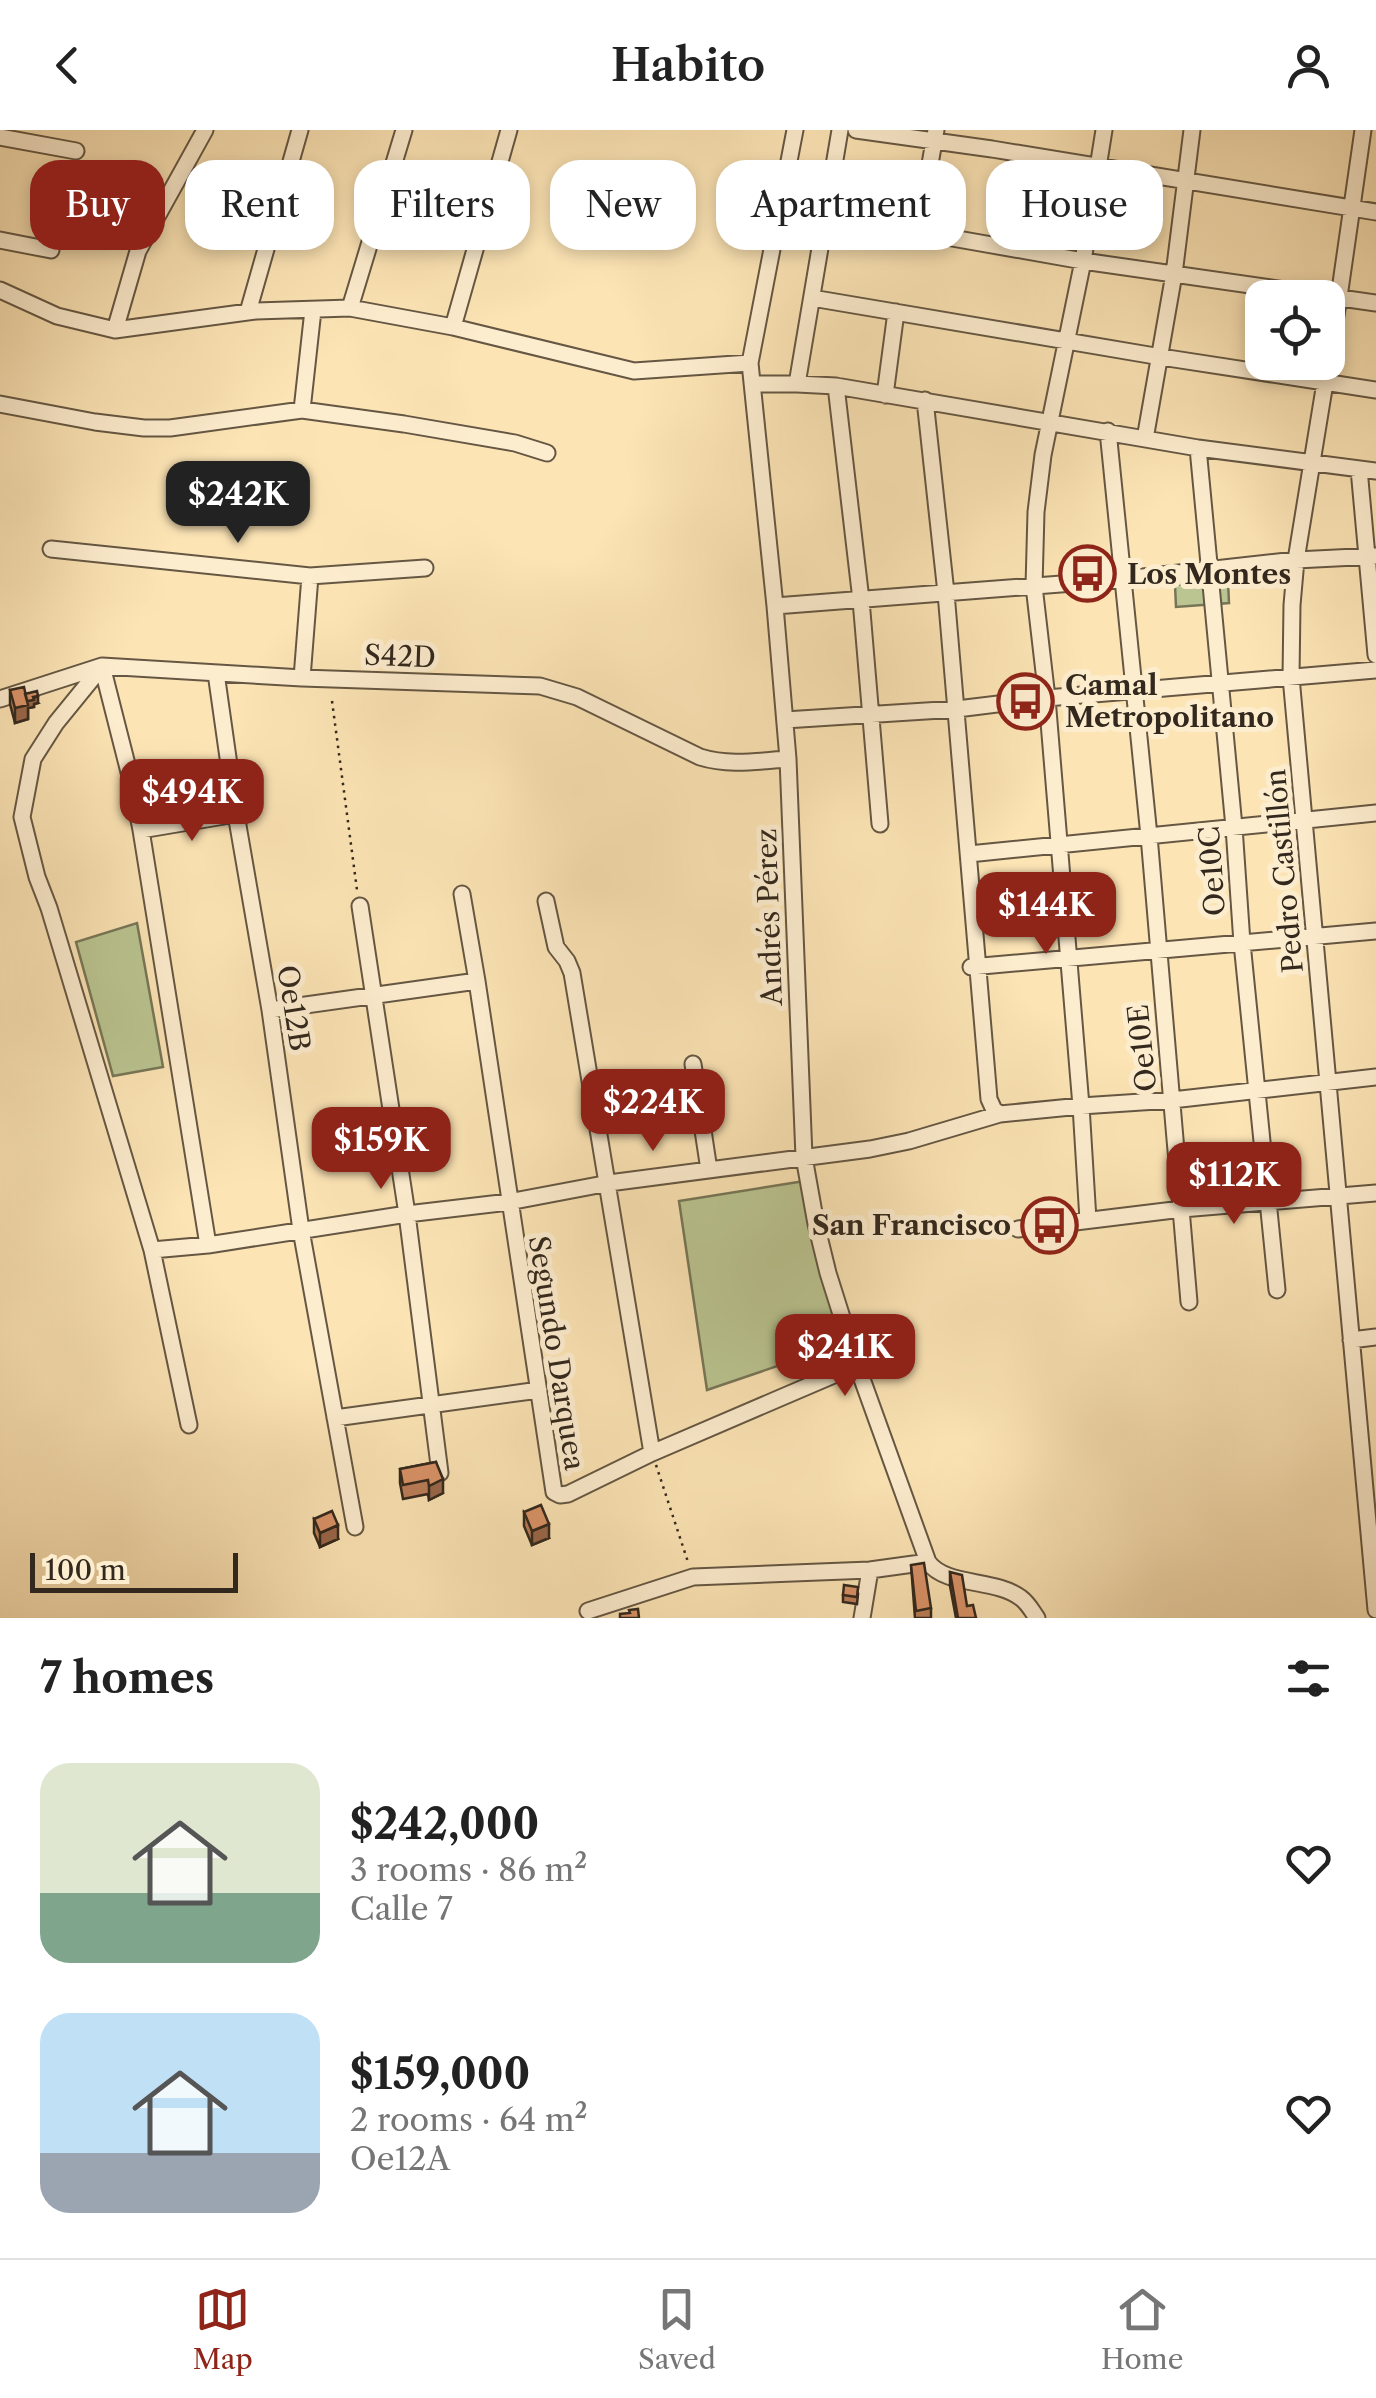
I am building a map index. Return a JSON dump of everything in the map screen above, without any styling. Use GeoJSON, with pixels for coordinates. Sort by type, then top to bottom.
{"type":"FeatureCollection","features":[{"type":"Feature","properties":{"kind":"street"},"geometry":{"type":"LineString","coordinates":[[115,330],[138,251],[205,130]]}},
{"type":"Feature","properties":{"kind":"street"},"geometry":{"type":"LineString","coordinates":[[248,312],[300,130]]}},
{"type":"Feature","properties":{"kind":"street"},"geometry":{"type":"LineString","coordinates":[[350,308],[404,130]]}},
{"type":"Feature","properties":{"kind":"street"},"geometry":{"type":"LineString","coordinates":[[453,326],[509,130]]}},
{"type":"Feature","properties":{"kind":"street","name":"Andrés Pérez"},"geometry":{"type":"LineString","coordinates":[[796,130],[750,362],[788,760],[804,1157],[820,1240],[857,1365],[928,1562]]}},
{"type":"Feature","properties":{"kind":"street"},"geometry":{"type":"LineString","coordinates":[[836,160],[840,130]]}},
{"type":"Feature","properties":{"kind":"street"},"geometry":{"type":"LineString","coordinates":[[856,130],[935,136],[1057,160]]}},
{"type":"Feature","properties":{"kind":"street"},"geometry":{"type":"LineString","coordinates":[[992,149],[995,130]]}},
{"type":"Feature","properties":{"kind":"street"},"geometry":{"type":"LineString","coordinates":[[1099,160],[1104,130]]}},
{"type":"Feature","properties":{"kind":"street"},"geometry":{"type":"LineString","coordinates":[[1145,438],[1174,274],[1192,130]]}},
{"type":"Feature","properties":{"kind":"street","name":"Pedro Castillón"},"geometry":{"type":"LineString","coordinates":[[1342,280],[1364,130]]}},
{"type":"Feature","properties":{"kind":"street"},"geometry":{"type":"LineString","coordinates":[[0,137],[76,151]]}},
{"type":"Feature","properties":{"kind":"street"},"geometry":{"type":"LineString","coordinates":[[1163,178],[1376,212]]}},
{"type":"Feature","properties":{"kind":"street"},"geometry":{"type":"LineString","coordinates":[[0,240],[30,246]]}},
{"type":"Feature","properties":{"kind":"street"},"geometry":{"type":"LineString","coordinates":[[966,240],[1245,284]]}},
{"type":"Feature","properties":{"kind":"street"},"geometry":{"type":"LineString","coordinates":[[797,384],[821,250]]}},
{"type":"Feature","properties":{"kind":"street"},"geometry":{"type":"LineString","coordinates":[[1085,250],[1036,512],[1034,586],[1048,698],[1088,1220]]}},
{"type":"Feature","properties":{"kind":"street"},"geometry":{"type":"LineString","coordinates":[[0,290],[57,316],[115,330],[248,312],[350,308],[453,326],[634,370],[750,362]]}},
{"type":"Feature","properties":{"kind":"street"},"geometry":{"type":"LineString","coordinates":[[812,298],[1376,390]]}},
{"type":"Feature","properties":{"kind":"street"},"geometry":{"type":"LineString","coordinates":[[1345,298],[1376,303]]}},
{"type":"Feature","properties":{"kind":"street"},"geometry":{"type":"LineString","coordinates":[[302,410],[313,310]]}},
{"type":"Feature","properties":{"kind":"street"},"geometry":{"type":"LineString","coordinates":[[886,395],[896,312]]}},
{"type":"Feature","properties":{"kind":"street","name":"Pedro Castillón"},"geometry":{"type":"LineString","coordinates":[[1327,380],[1296,560],[1291,677],[1351,1340],[1369,1456],[1376,1610]]}},
{"type":"Feature","properties":{"kind":"street"},"geometry":{"type":"LineString","coordinates":[[752,384],[836,386],[1198,448],[1376,471]]}},
{"type":"Feature","properties":{"kind":"street"},"geometry":{"type":"LineString","coordinates":[[836,386],[861,600],[880,824]]}},
{"type":"Feature","properties":{"kind":"street"},"geometry":{"type":"LineString","coordinates":[[925,400],[946,593],[975,967],[990,1099],[1000,1114]]}},
{"type":"Feature","properties":{"kind":"street"},"geometry":{"type":"LineString","coordinates":[[0,404],[144,428],[302,410],[515,443],[547,454]]}},
{"type":"Feature","properties":{"kind":"street","name":"Oe10E"},"geometry":{"type":"LineString","coordinates":[[1108,431],[1149,836],[1189,1302]]}},
{"type":"Feature","properties":{"kind":"street","name":"Oe10C"},"geometry":{"type":"LineString","coordinates":[[1198,448],[1277,1290]]}},
{"type":"Feature","properties":{"kind":"street"},"geometry":{"type":"LineString","coordinates":[[1359,469],[1371,556],[1376,655]]}},
{"type":"Feature","properties":{"kind":"street"},"geometry":{"type":"LineString","coordinates":[[51,550],[310,576],[425,568]]}},
{"type":"Feature","properties":{"kind":"street"},"geometry":{"type":"LineString","coordinates":[[775,606],[1371,556]]}},
{"type":"Feature","properties":{"kind":"street"},"geometry":{"type":"LineString","coordinates":[[302,678],[310,576]]}},
{"type":"Feature","properties":{"kind":"street"},"geometry":{"type":"LineString","coordinates":[[102,666],[141,830],[208,1245]]}},
{"type":"Feature","properties":{"kind":"street"},"geometry":{"type":"LineString","coordinates":[[102,666],[32,759],[22,817],[152,1250],[189,1425]]}},
{"type":"Feature","properties":{"kind":"street","name":"S42D"},"geometry":{"type":"LineString","coordinates":[[0,699],[102,666],[540,686],[577,697],[700,758],[729,764],[788,760]]}},
{"type":"Feature","properties":{"kind":"street"},"geometry":{"type":"LineString","coordinates":[[785,720],[956,709],[1376,670]]}},
{"type":"Feature","properties":{"kind":"street","name":"Oe12B"},"geometry":{"type":"LineString","coordinates":[[216,672],[270,1010],[300,1230],[355,1527]]}},
{"type":"Feature","properties":{"kind":"street"},"geometry":{"type":"LineString","coordinates":[[968,854],[1376,813]]}},
{"type":"Feature","properties":{"kind":"street"},"geometry":{"type":"LineString","coordinates":[[141,830],[236,814]]}},
{"type":"Feature","properties":{"kind":"street","name":"Segundo Darquea"},"geometry":{"type":"LineString","coordinates":[[462,894],[552,1486],[557,1494],[568,1494],[652,1453],[857,1365]]}},
{"type":"Feature","properties":{"kind":"street"},"geometry":{"type":"LineString","coordinates":[[546,902],[556,947],[572,973],[652,1453]]}},
{"type":"Feature","properties":{"kind":"street"},"geometry":{"type":"LineString","coordinates":[[360,906],[407,1214],[440,1473]]}},
{"type":"Feature","properties":{"kind":"street"},"geometry":{"type":"LineString","coordinates":[[975,967],[1376,931]]}},
{"type":"Feature","properties":{"kind":"street"},"geometry":{"type":"LineString","coordinates":[[270,1010],[477,981]]}},
{"type":"Feature","properties":{"kind":"street"},"geometry":{"type":"LineString","coordinates":[[693,1064],[710,1170]]}},
{"type":"Feature","properties":{"kind":"street"},"geometry":{"type":"LineString","coordinates":[[152,1250],[870,1149],[1000,1114],[1376,1080]]}},
{"type":"Feature","properties":{"kind":"street"},"geometry":{"type":"LineString","coordinates":[[1018,1228],[1376,1193]]}},
{"type":"Feature","properties":{"kind":"street"},"geometry":{"type":"LineString","coordinates":[[1351,1340],[1376,1337]]}},
{"type":"Feature","properties":{"kind":"street"},"geometry":{"type":"LineString","coordinates":[[335,1418],[539,1390]]}},
{"type":"Feature","properties":{"kind":"street"},"geometry":{"type":"LineString","coordinates":[[588,1611],[693,1577],[870,1570],[928,1562],[940,1574],[988,1584],[1016,1595],[1037,1618]]}},
{"type":"Feature","properties":{"kind":"street"},"geometry":{"type":"LineString","coordinates":[[862,1618],[870,1570]]}},
{"type":"Feature","properties":{"kind":"path"},"geometry":{"type":"LineString","coordinates":[[332,701],[360,906]]}},
{"type":"Feature","properties":{"kind":"path"},"geometry":{"type":"LineString","coordinates":[[652,1453],[693,1577]]}},
{"type":"Feature","properties":{"kind":"green space"},"geometry":{"type":"Polygon","coordinates":[[[1228,581],[1229,603],[1176,607],[1175,585],[1228,581]]]}},
{"type":"Feature","properties":{"kind":"green space"},"geometry":{"type":"Polygon","coordinates":[[[137,923],[163,1067],[113,1076],[76,942],[137,923]]]}},
{"type":"Feature","properties":{"kind":"green space"},"geometry":{"type":"Polygon","coordinates":[[[811,1180],[839,1345],[707,1390],[679,1201],[811,1180]]]}},
{"type":"Feature","properties":{"kind":"building"},"geometry":{"type":"Polygon","coordinates":[[[24,687],[28,705],[15,708],[10,690],[24,687]]]}},
{"type":"Feature","properties":{"kind":"building"},"geometry":{"type":"Polygon","coordinates":[[[37,691],[34,700],[27,701],[25,694],[37,691]]]}},
{"type":"Feature","properties":{"kind":"building"},"geometry":{"type":"Polygon","coordinates":[[[436,1462],[443,1479],[429,1486],[428,1480],[403,1485],[400,1469],[436,1462]]]}},
{"type":"Feature","properties":{"kind":"building"},"geometry":{"type":"Polygon","coordinates":[[[541,1505],[549,1524],[532,1531],[524,1512],[541,1505]]]}},
{"type":"Feature","properties":{"kind":"building"},"geometry":{"type":"Polygon","coordinates":[[[332,1511],[338,1525],[320,1533],[314,1519],[332,1511]]]}},
{"type":"Feature","properties":{"kind":"building"},"geometry":{"type":"Polygon","coordinates":[[[924,1563],[931,1608],[916,1611],[911,1565],[924,1563]]]}},
{"type":"Feature","properties":{"kind":"building"},"geometry":{"type":"Polygon","coordinates":[[[950,1572],[962,1575],[967,1606],[973,1605],[976,1618],[958,1618],[950,1572]]]}},
{"type":"Feature","properties":{"kind":"building"},"geometry":{"type":"Polygon","coordinates":[[[844,1585],[858,1587],[857,1597],[843,1595],[844,1585]]]}},
{"type":"Feature","properties":{"kind":"building"},"geometry":{"type":"Polygon","coordinates":[[[638,1609],[639,1618],[620,1618],[620,1614],[638,1609]]]}},
{"type":"Feature","properties":{"kind":"place","name":"Los Montes"},"geometry":{"type":"Point","coordinates":[1088,574]}},
{"type":"Feature","properties":{"kind":"place","name":"Camal Metropolitano"},"geometry":{"type":"Point","coordinates":[1026,701]}},
{"type":"Feature","properties":{"kind":"place","name":"San Francisco"},"geometry":{"type":"Point","coordinates":[1050,1225]}}]}
